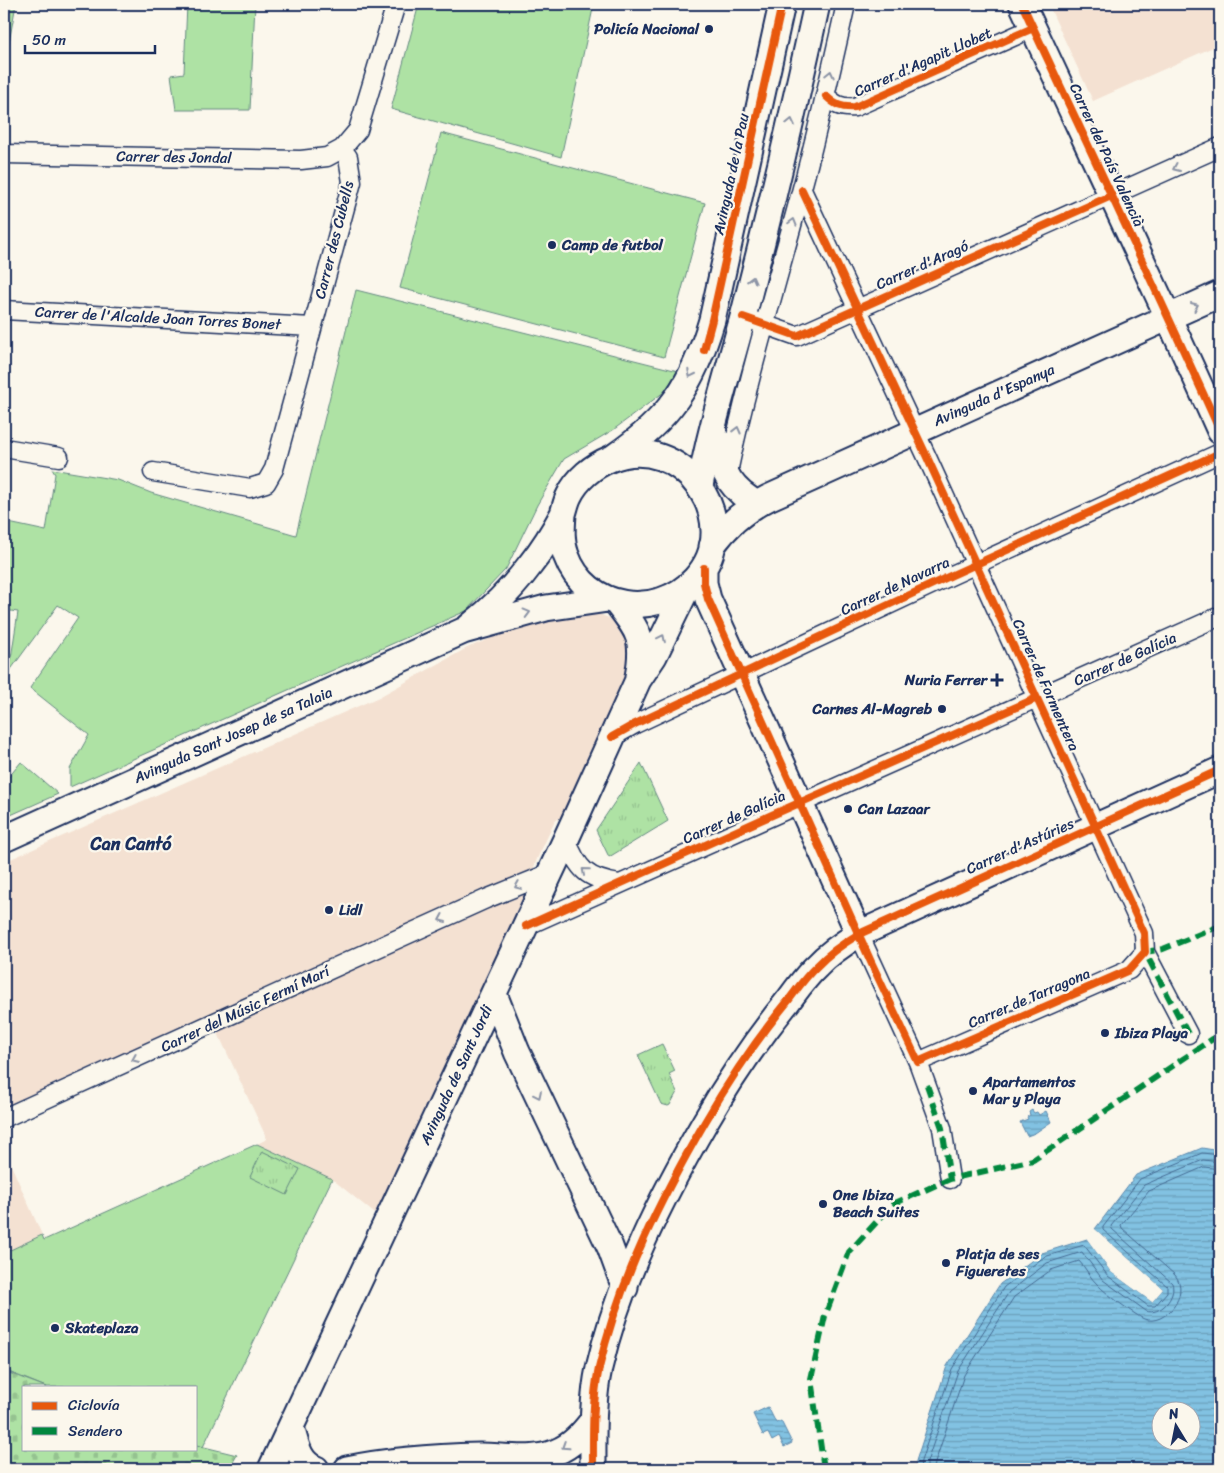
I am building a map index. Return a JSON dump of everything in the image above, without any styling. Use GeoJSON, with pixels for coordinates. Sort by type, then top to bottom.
{"type":"FeatureCollection","features":[{"type":"Feature","properties":{"kind":"street"},"geometry":{"type":"LineString","coordinates":[[342,149],[358,130],[396,4]]}},
{"type":"Feature","properties":{"kind":"street","name":"Avinguda de la Pau"},"geometry":{"type":"LineString","coordinates":[[612,458],[655,426],[688,381],[704,350],[782,4]]}},
{"type":"Feature","properties":{"kind":"street"},"geometry":{"type":"LineString","coordinates":[[727,478],[785,150],[817,4]]}},
{"type":"Feature","properties":{"kind":"street"},"geometry":{"type":"LineString","coordinates":[[702,489],[713,427],[802,190],[826,96],[846,4]]}},
{"type":"Feature","properties":{"kind":"street","name":"Carrer del País Valencià"},"geometry":{"type":"LineString","coordinates":[[1022,4],[1169,317],[1220,431]]}},
{"type":"Feature","properties":{"kind":"street","name":"Carrer d'Agapit Llobet"},"geometry":{"type":"LineString","coordinates":[[826,96],[836,105],[844,108],[854,107],[1033,28]]}},
{"type":"Feature","properties":{"kind":"street","name":"Carrer d'Aragó"},"geometry":{"type":"LineString","coordinates":[[754,321],[796,336],[1220,147]]}},
{"type":"Feature","properties":{"kind":"street","name":"Carrer des Jondal"},"geometry":{"type":"LineString","coordinates":[[4,154],[301,160],[328,157],[342,149]]}},
{"type":"Feature","properties":{"kind":"street","name":"Carrer des Cubells"},"geometry":{"type":"LineString","coordinates":[[153,472],[250,488],[266,483],[274,469],[352,182],[348,157],[342,149]]}},
{"type":"Feature","properties":{"kind":"street","name":"Carrer de Formentera"},"geometry":{"type":"LineString","coordinates":[[802,190],[859,308],[1144,933],[1145,952],[1188,1034]]}},
{"type":"Feature","properties":{"kind":"street","name":"Avinguda d'Espanya"},"geometry":{"type":"LineString","coordinates":[[701,567],[724,529],[758,499],[915,431],[1220,294]]}},
{"type":"Feature","properties":{"kind":"street","name":"Carrer de l'Alcalde Joan Torres Bonet"},"geometry":{"type":"LineString","coordinates":[[4,310],[312,327]]}},
{"type":"Feature","properties":{"kind":"street"},"geometry":{"type":"LineString","coordinates":[[516,583],[559,486],[571,468],[592,452],[628,433],[677,398]]}},
{"type":"Feature","properties":{"kind":"street"},"geometry":{"type":"LineString","coordinates":[[713,427],[718,453],[727,478],[733,487],[758,499]]}},
{"type":"Feature","properties":{"kind":"street"},"geometry":{"type":"LineString","coordinates":[[4,448],[59,457]]}},
{"type":"Feature","properties":{"kind":"street","name":"Carrer de Navarra"},"geometry":{"type":"LineString","coordinates":[[612,736],[976,564],[1220,453]]}},
{"type":"Feature","properties":{"kind":"street"},"geometry":{"type":"LineString","coordinates":[[463,631],[546,608],[612,601],[635,605],[654,604],[672,597],[701,567],[714,527],[711,509],[702,489],[687,472],[670,461],[651,455],[631,454],[612,458],[594,467],[580,480],[569,496],[563,514],[561,535],[566,555],[575,574],[590,589],[612,601]]}},
{"type":"Feature","properties":{"kind":"street","name":"Avinguda d'Espanya"},"geometry":{"type":"LineString","coordinates":[[702,489],[728,498],[758,499]]}},
{"type":"Feature","properties":{"kind":"street"},"geometry":{"type":"LineString","coordinates":[[463,631],[484,615],[516,583],[531,564],[563,514]]}},
{"type":"Feature","properties":{"kind":"street"},"geometry":{"type":"LineString","coordinates":[[701,567],[708,599],[918,1062],[942,1128],[950,1179]]}},
{"type":"Feature","properties":{"kind":"street","name":"Avinguda de Sant Jordi"},"geometry":{"type":"LineString","coordinates":[[271,1469],[526,926],[638,680],[654,656],[701,567]]}},
{"type":"Feature","properties":{"kind":"street","name":"Avinguda de Sant Jordi"},"geometry":{"type":"LineString","coordinates":[[612,601],[634,625],[639,635],[642,651],[638,680]]}},
{"type":"Feature","properties":{"kind":"street","name":"Carrer de Galícia"},"geometry":{"type":"LineString","coordinates":[[526,926],[1220,616]]}},
{"type":"Feature","properties":{"kind":"street","name":"Avinguda Sant Josep de sa Talaia"},"geometry":{"type":"LineString","coordinates":[[4,839],[463,631]]}},
{"type":"Feature","properties":{"kind":"street","name":"Carrer d'Astúries"},"geometry":{"type":"LineString","coordinates":[[592,1469],[595,1393],[600,1367],[625,1288],[652,1222],[693,1143],[732,1077],[764,1030],[817,966],[838,947],[859,934],[1220,770]]}},
{"type":"Feature","properties":{"kind":"street"},"geometry":{"type":"LineString","coordinates":[[566,839],[582,870],[602,881],[619,884]]}},
{"type":"Feature","properties":{"kind":"street","name":"Carrer del Músic Fermí Marí"},"geometry":{"type":"LineString","coordinates":[[4,1118],[486,899],[550,874]]}},
{"type":"Feature","properties":{"kind":"street","name":"Carrer de Tarragona"},"geometry":{"type":"LineString","coordinates":[[918,1062],[1129,970],[1145,952]]}},
{"type":"Feature","properties":{"kind":"street"},"geometry":{"type":"LineString","coordinates":[[494,994],[517,1052],[601,1226],[625,1288]]}},
{"type":"Feature","properties":{"kind":"street"},"geometry":{"type":"LineString","coordinates":[[469,1048],[497,1042],[508,1045],[517,1052]]}},
{"type":"Feature","properties":{"kind":"street"},"geometry":{"type":"LineString","coordinates":[[601,1226],[610,1231],[621,1232],[652,1222]]}},
{"type":"Feature","properties":{"kind":"street"},"geometry":{"type":"LineString","coordinates":[[347,1469],[404,1460],[481,1456],[529,1458],[546,1456],[557,1452],[576,1439],[593,1420]]}},
{"type":"Feature","properties":{"kind":"street"},"geometry":{"type":"LineString","coordinates":[[291,1427],[297,1449],[303,1460],[316,1469]]}},
{"type":"Feature","properties":{"kind":"street"},"geometry":{"type":"LineString","coordinates":[[529,1458],[552,1469]]}},
{"type":"Feature","properties":{"kind":"shaded area"},"geometry":{"type":"Polygon","coordinates":[[[1048,4],[1220,4],[1220,44],[1093,101],[1048,4]]]}},
{"type":"Feature","properties":{"kind":"shaded area"},"geometry":{"type":"Polygon","coordinates":[[[571,612],[601,615],[625,624],[631,633],[628,681],[564,815],[555,821],[537,859],[524,894],[527,901],[379,1217],[332,1179],[257,1144],[267,1139],[216,1029],[4,1125],[4,862],[379,697],[467,648],[533,621],[571,612]]]}},
{"type":"Feature","properties":{"kind":"shaded area"},"geometry":{"type":"Polygon","coordinates":[[[4,1149],[42,1235],[4,1253],[4,1149]]]}},
{"type":"Feature","properties":{"kind":"green space"},"geometry":{"type":"Polygon","coordinates":[[[4,4],[16,4],[4,70],[4,4]]]}},
{"type":"Feature","properties":{"kind":"green space"},"geometry":{"type":"Polygon","coordinates":[[[187,4],[255,4],[250,110],[176,110],[171,75],[184,73],[187,4]]]}},
{"type":"Feature","properties":{"kind":"green space"},"geometry":{"type":"Polygon","coordinates":[[[419,4],[594,4],[561,157],[391,109],[419,4]]]}},
{"type":"Feature","properties":{"kind":"green space","name":"Camp de futbol"},"geometry":{"type":"Polygon","coordinates":[[[441,133],[705,203],[664,357],[400,288],[441,133]]]}},
{"type":"Feature","properties":{"kind":"green space"},"geometry":{"type":"Polygon","coordinates":[[[356,290],[678,371],[664,392],[613,430],[564,459],[537,505],[506,569],[466,611],[70,787],[70,769],[89,735],[30,688],[78,618],[58,605],[9,672],[18,612],[4,610],[4,522],[46,531],[55,474],[52,469],[118,480],[151,493],[296,535],[356,290]]]}},
{"type":"Feature","properties":{"kind":"green space"},"geometry":{"type":"Polygon","coordinates":[[[21,762],[58,794],[4,818],[4,783],[21,762]]]}},
{"type":"Feature","properties":{"kind":"green space"},"geometry":{"type":"Polygon","coordinates":[[[641,763],[668,821],[609,857],[596,830],[641,763]]]}},
{"type":"Feature","properties":{"kind":"green space"},"geometry":{"type":"Polygon","coordinates":[[[662,1044],[675,1071],[669,1074],[677,1092],[668,1106],[661,1104],[638,1055],[662,1044]]]}},
{"type":"Feature","properties":{"kind":"green space"},"geometry":{"type":"Polygon","coordinates":[[[257,1144],[332,1179],[203,1447],[198,1446],[198,1386],[44,1386],[4,1370],[4,1253],[42,1235],[44,1240],[257,1144]]]}},
{"type":"Feature","properties":{"kind":"green space"},"geometry":{"type":"Polygon","coordinates":[[[262,1151],[300,1169],[287,1195],[250,1177],[262,1151]]]}},
{"type":"Feature","properties":{"kind":"green space"},"geometry":{"type":"Polygon","coordinates":[[[4,1371],[43,1386],[22,1386],[22,1450],[198,1450],[198,1445],[237,1455],[229,1469],[4,1469],[4,1371]]]}},
{"type":"Feature","properties":{"kind":"water"},"geometry":{"type":"Polygon","coordinates":[[[1032,1110],[1039,1115],[1046,1111],[1051,1122],[1027,1136],[1020,1122],[1028,1119],[1029,1112],[1032,1110]]]}},
{"type":"Feature","properties":{"kind":"water"},"geometry":{"type":"Polygon","coordinates":[[[1202,1148],[1220,1151],[1220,1469],[916,1469],[916,1461],[947,1366],[1000,1284],[1042,1253],[1087,1239],[1111,1272],[1152,1302],[1163,1289],[1095,1229],[1136,1175],[1202,1148]]]}},
{"type":"Feature","properties":{"kind":"water"},"geometry":{"type":"Polygon","coordinates":[[[768,1407],[776,1423],[781,1421],[792,1443],[784,1447],[779,1437],[772,1441],[768,1433],[763,1435],[753,1414],[768,1407]]]}},
{"type":"Feature","properties":{"kind":"pier"},"geometry":{"type":"Polygon","coordinates":[[[1095,1229],[1163,1289],[1152,1302],[1111,1272],[1087,1239],[1088,1237],[1113,1271],[1151,1299],[1160,1290],[1093,1231],[1095,1229]]]}},
{"type":"Feature","properties":{"kind":"marked path"},"geometry":{"type":"LineString","coordinates":[[1188,1034],[1145,952],[1163,949],[1220,926]]}},
{"type":"Feature","properties":{"kind":"marked path"},"geometry":{"type":"LineString","coordinates":[[824,1469],[811,1379],[825,1316],[849,1252],[893,1204],[950,1179],[1033,1160],[1220,1034]]}},
{"type":"Feature","properties":{"kind":"marked path"},"geometry":{"type":"LineString","coordinates":[[927,1085],[942,1128],[950,1179]]}},
{"type":"Feature","properties":{"kind":"cycle path"},"geometry":{"type":"LineString","coordinates":[[704,350],[782,4]]}},
{"type":"Feature","properties":{"kind":"cycle path"},"geometry":{"type":"LineString","coordinates":[[1022,4],[1147,270],[1220,431]]}},
{"type":"Feature","properties":{"kind":"cycle path"},"geometry":{"type":"LineString","coordinates":[[826,96],[832,102],[839,105],[855,107],[1033,28]]}},
{"type":"Feature","properties":{"kind":"cycle path"},"geometry":{"type":"LineString","coordinates":[[704,568],[704,583],[708,599],[918,1062],[1129,970],[1145,952],[1144,933],[926,455],[802,190]]}},
{"type":"Feature","properties":{"kind":"cycle path"},"geometry":{"type":"LineString","coordinates":[[743,317],[797,336],[1111,196]]}},
{"type":"Feature","properties":{"kind":"cycle path"},"geometry":{"type":"LineString","coordinates":[[612,737],[635,724],[950,576],[1220,453]]}},
{"type":"Feature","properties":{"kind":"cycle path"},"geometry":{"type":"LineString","coordinates":[[526,926],[1037,698]]}},
{"type":"Feature","properties":{"kind":"cycle path"},"geometry":{"type":"LineString","coordinates":[[593,1469],[594,1405],[599,1368],[618,1304],[643,1241],[673,1180],[724,1090],[765,1030],[809,974],[822,961],[859,934],[1220,770]]}},
{"type":"Feature","properties":{"kind":"place","name":"Policía Nacional"},"geometry":{"type":"Point","coordinates":[709,29]}},
{"type":"Feature","properties":{"kind":"place","name":"Camp de futbol"},"geometry":{"type":"Point","coordinates":[552,245]}},
{"type":"Feature","properties":{"kind":"place","name":"Nuria Ferrer"},"geometry":{"type":"Point","coordinates":[997,680]}},
{"type":"Feature","properties":{"kind":"place","name":"Carnes Al-Magreb"},"geometry":{"type":"Point","coordinates":[942,709]}},
{"type":"Feature","properties":{"kind":"place","name":"Can Lazaar"},"geometry":{"type":"Point","coordinates":[848,809]}},
{"type":"Feature","properties":{"kind":"place","name":"Lidl"},"geometry":{"type":"Point","coordinates":[329,910]}},
{"type":"Feature","properties":{"kind":"place","name":"Ibiza Playa"},"geometry":{"type":"Point","coordinates":[1105,1033]}},
{"type":"Feature","properties":{"kind":"place","name":"Apartamentos Mar y Playa"},"geometry":{"type":"Point","coordinates":[973,1091]}},
{"type":"Feature","properties":{"kind":"place","name":"One Ibiza Beach Suites"},"geometry":{"type":"Point","coordinates":[823,1204]}},
{"type":"Feature","properties":{"kind":"place","name":"Platja de ses Figueretes"},"geometry":{"type":"Point","coordinates":[946,1263]}},
{"type":"Feature","properties":{"kind":"place","name":"Skateplaza"},"geometry":{"type":"Point","coordinates":[55,1328]}},
{"type":"Feature","properties":{"kind":"district","name":"Can Cantó"},"geometry":{"type":"Point","coordinates":[131,844]}}]}
